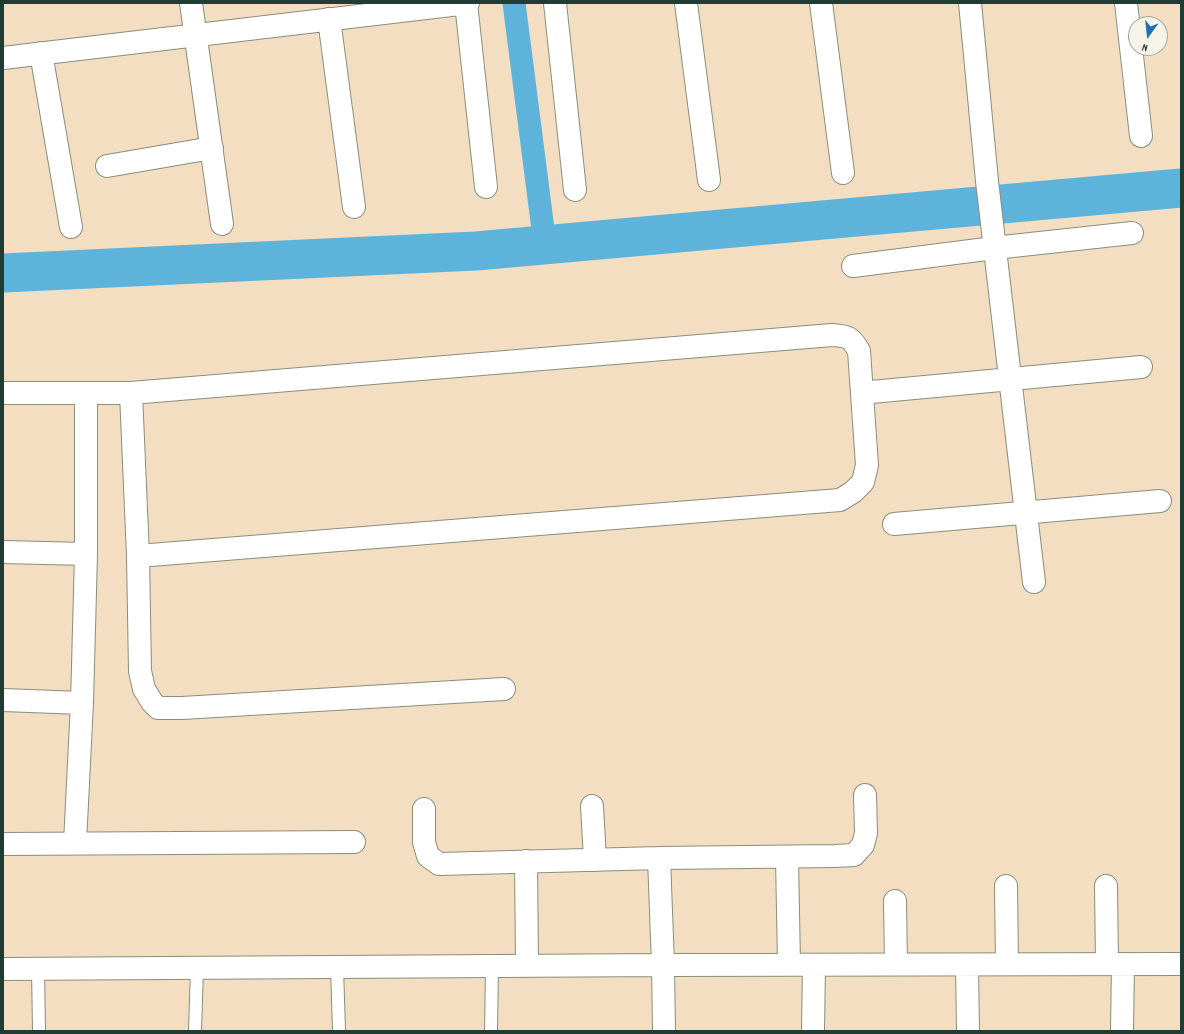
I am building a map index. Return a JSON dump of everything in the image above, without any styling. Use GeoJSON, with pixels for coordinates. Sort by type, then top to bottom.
{"type":"FeatureCollection","features":[{"type":"Feature","properties":{"kind":"street"},"geometry":{"type":"LineString","coordinates":[[191,3],[222,224]]}},
{"type":"Feature","properties":{"kind":"street"},"geometry":{"type":"LineString","coordinates":[[3,58],[466,3],[486,188]]}},
{"type":"Feature","properties":{"kind":"street"},"geometry":{"type":"LineString","coordinates":[[555,3],[575,190]]}},
{"type":"Feature","properties":{"kind":"street"},"geometry":{"type":"LineString","coordinates":[[686,3],[709,180]]}},
{"type":"Feature","properties":{"kind":"street"},"geometry":{"type":"LineString","coordinates":[[821,3],[843,173]]}},
{"type":"Feature","properties":{"kind":"street"},"geometry":{"type":"LineString","coordinates":[[970,3],[986,181],[1034,582]]}},
{"type":"Feature","properties":{"kind":"street"},"geometry":{"type":"LineString","coordinates":[[1126,3],[1141,136]]}},
{"type":"Feature","properties":{"kind":"street"},"geometry":{"type":"LineString","coordinates":[[329,19],[354,207]]}},
{"type":"Feature","properties":{"kind":"street"},"geometry":{"type":"LineString","coordinates":[[41,53],[71,227]]}},
{"type":"Feature","properties":{"kind":"street"},"geometry":{"type":"LineString","coordinates":[[108,166],[212,148]]}},
{"type":"Feature","properties":{"kind":"street"},"geometry":{"type":"LineString","coordinates":[[853,266],[994,248],[1132,233]]}},
{"type":"Feature","properties":{"kind":"street"},"geometry":{"type":"LineString","coordinates":[[3,393],[131,393],[832,335],[845,336],[853,340],[859,351],[867,465],[863,482],[853,492],[840,500],[138,556]]}},
{"type":"Feature","properties":{"kind":"street"},"geometry":{"type":"LineString","coordinates":[[871,392],[1141,367]]}},
{"type":"Feature","properties":{"kind":"street"},"geometry":{"type":"LineString","coordinates":[[75,843],[82,702],[86,554],[86,393]]}},
{"type":"Feature","properties":{"kind":"street"},"geometry":{"type":"LineString","coordinates":[[131,393],[138,556],[140,671],[144,689],[152,702],[158,708],[182,708],[504,689]]}},
{"type":"Feature","properties":{"kind":"street"},"geometry":{"type":"LineString","coordinates":[[894,524],[1160,501]]}},
{"type":"Feature","properties":{"kind":"street"},"geometry":{"type":"LineString","coordinates":[[3,552],[86,554]]}},
{"type":"Feature","properties":{"kind":"street"},"geometry":{"type":"LineString","coordinates":[[3,700],[82,702]]}},
{"type":"Feature","properties":{"kind":"street"},"geometry":{"type":"LineString","coordinates":[[424,809],[424,842],[428,856],[439,864],[659,858],[854,855],[863,845],[866,832],[865,795]]}},
{"type":"Feature","properties":{"kind":"street"},"geometry":{"type":"LineString","coordinates":[[592,806],[595,860]]}},
{"type":"Feature","properties":{"kind":"street"},"geometry":{"type":"LineString","coordinates":[[3,844],[354,842]]}},
{"type":"Feature","properties":{"kind":"street"},"geometry":{"type":"LineString","coordinates":[[787,857],[789,965]]}},
{"type":"Feature","properties":{"kind":"street"},"geometry":{"type":"LineString","coordinates":[[659,858],[664,1031]]}},
{"type":"Feature","properties":{"kind":"street"},"geometry":{"type":"LineString","coordinates":[[526,861],[527,965]]}},
{"type":"Feature","properties":{"kind":"street"},"geometry":{"type":"LineString","coordinates":[[1006,886],[1007,964]]}},
{"type":"Feature","properties":{"kind":"street"},"geometry":{"type":"LineString","coordinates":[[1106,886],[1122,1031]]}},
{"type":"Feature","properties":{"kind":"street"},"geometry":{"type":"LineString","coordinates":[[895,901],[896,964]]}},
{"type":"Feature","properties":{"kind":"street"},"geometry":{"type":"LineString","coordinates":[[3,969],[527,965],[1181,964]]}},
{"type":"Feature","properties":{"kind":"street"},"geometry":{"type":"LineString","coordinates":[[813,1031],[814,965]]}},
{"type":"Feature","properties":{"kind":"street"},"geometry":{"type":"LineString","coordinates":[[967,965],[968,1031]]}},
{"type":"Feature","properties":{"kind":"lane"},"geometry":{"type":"LineString","coordinates":[[491,1031],[492,966]]}},
{"type":"Feature","properties":{"kind":"lane"},"geometry":{"type":"LineString","coordinates":[[337,967],[339,1031]]}},
{"type":"Feature","properties":{"kind":"lane"},"geometry":{"type":"LineString","coordinates":[[195,1031],[197,968]]}},
{"type":"Feature","properties":{"kind":"lane"},"geometry":{"type":"LineString","coordinates":[[38,969],[39,1031]]}},
{"type":"Feature","properties":{"kind":"waterway"},"geometry":{"type":"LineString","coordinates":[[514,3],[545,245]]}},
{"type":"Feature","properties":{"kind":"waterway"},"geometry":{"type":"LineString","coordinates":[[3,273],[476,251],[1181,188]]}}]}
